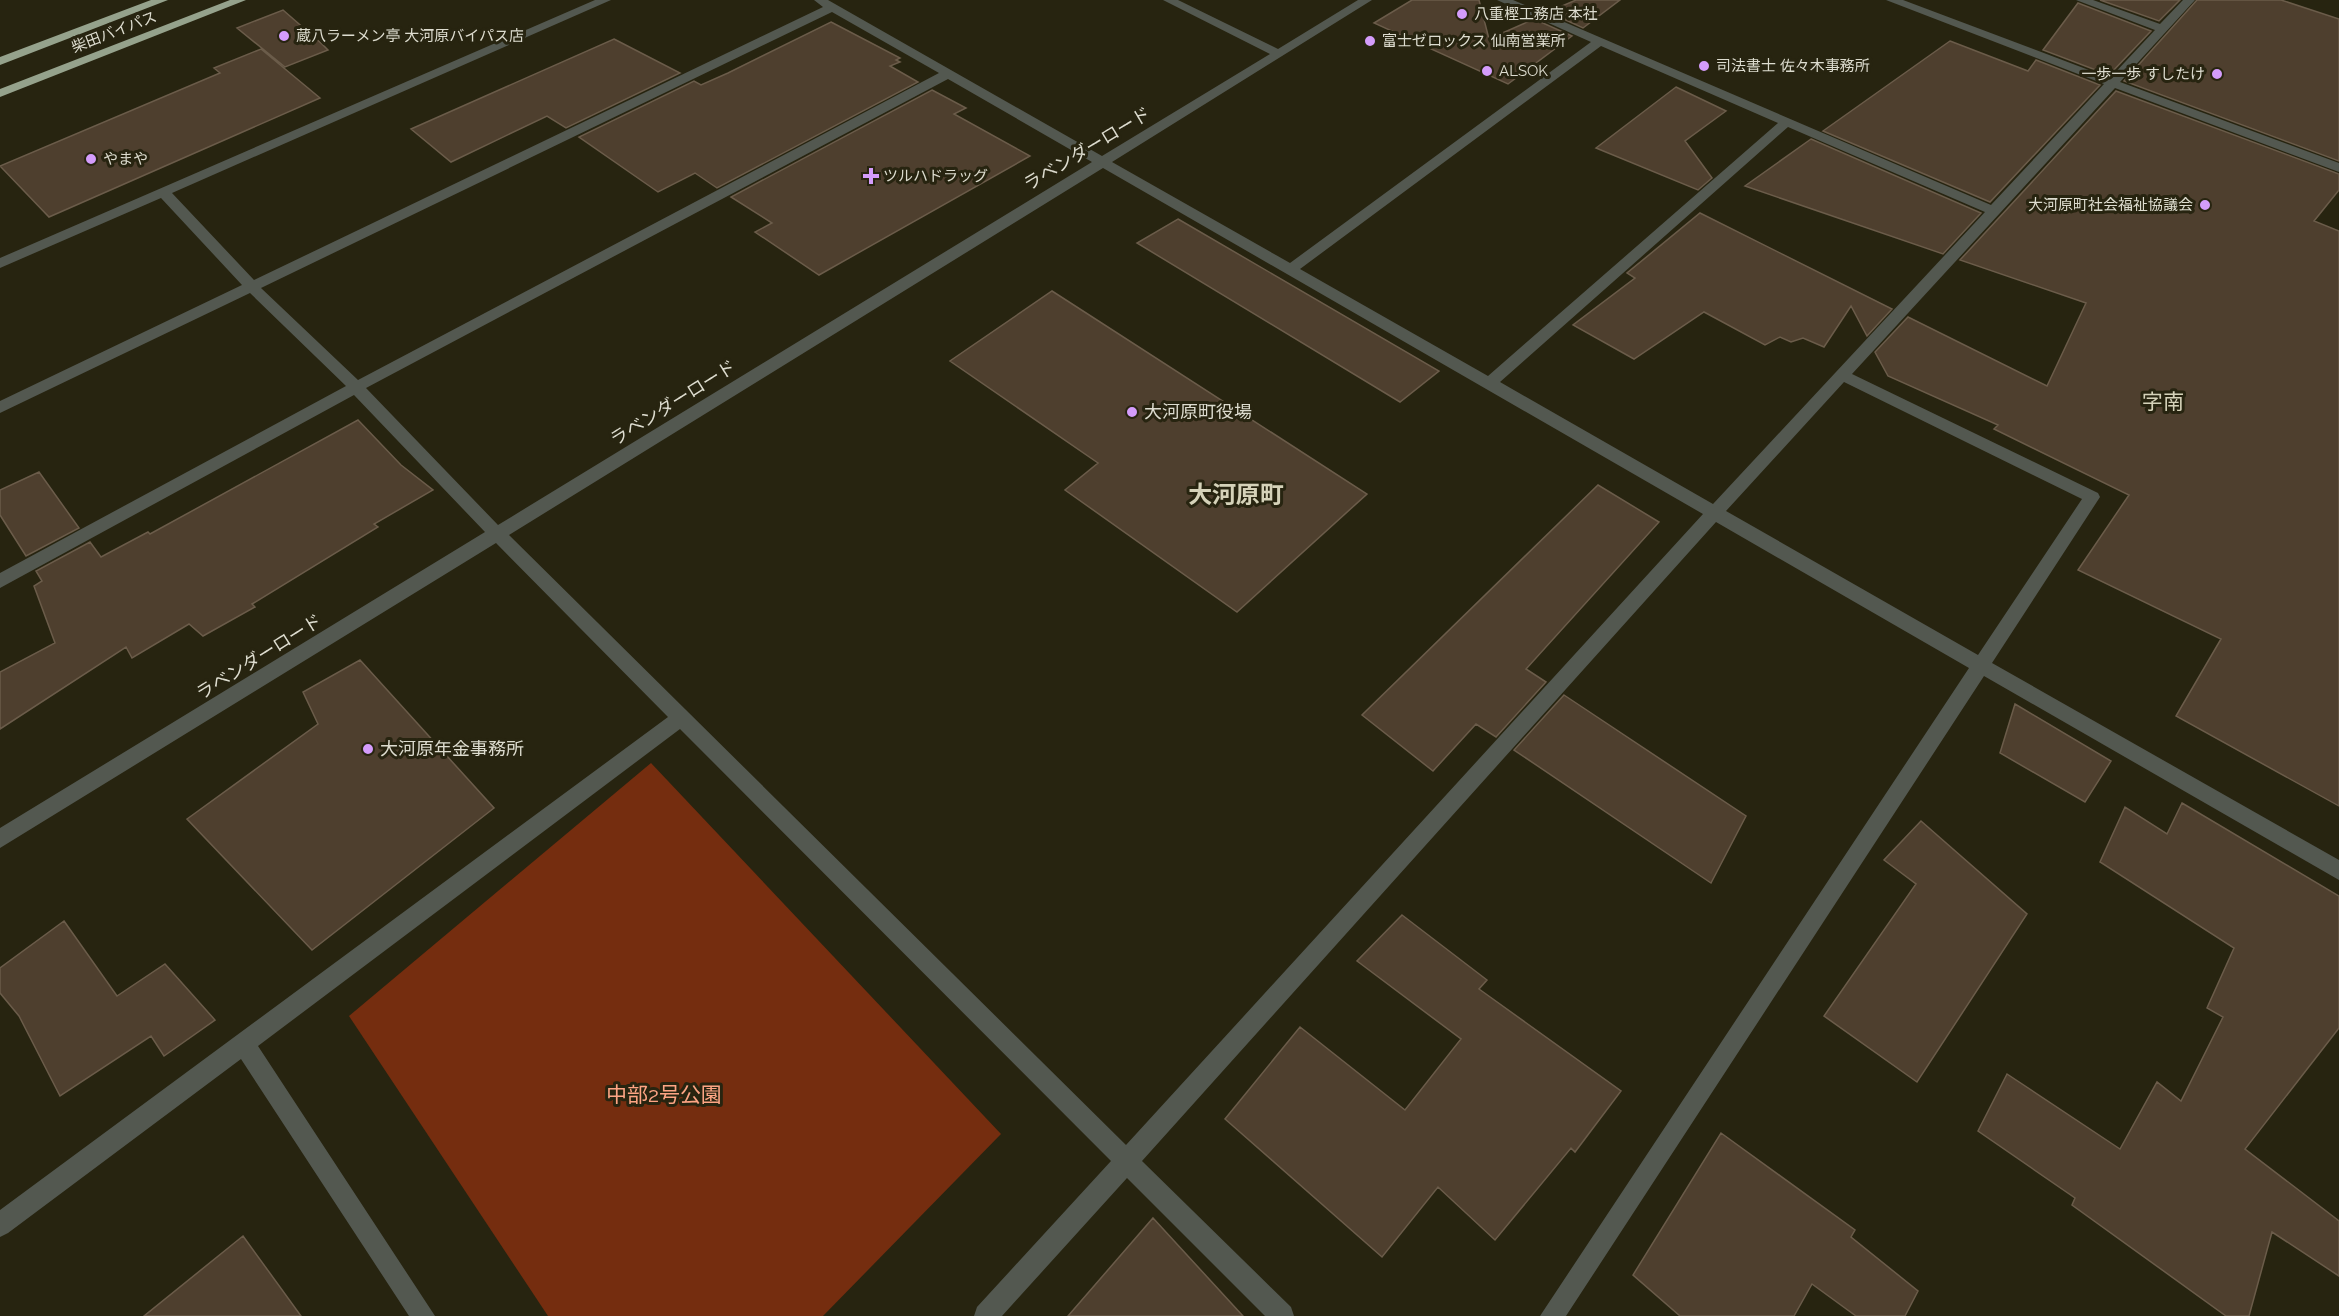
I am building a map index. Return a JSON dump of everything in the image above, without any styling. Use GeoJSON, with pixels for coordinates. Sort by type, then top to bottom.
{"type":"FeatureCollection","features":[{"type":"Feature","properties":{"kind":"highway","name":"柴田バイパス"},"geometry":{"type":"LineString","coordinates":[[0,61],[162,0]]}},
{"type":"Feature","properties":{"kind":"highway","name":"柴田バイパス"},"geometry":{"type":"LineString","coordinates":[[0,93],[240,0]]}},
{"type":"Feature","properties":{"kind":"street"},"geometry":{"type":"LineString","coordinates":[[0,263],[605,0]]}},
{"type":"Feature","properties":{"kind":"street"},"geometry":{"type":"LineString","coordinates":[[1169,0],[1280,54]]}},
{"type":"Feature","properties":{"kind":"street","name":"ラベンダーロード"},"geometry":{"type":"LineString","coordinates":[[0,839],[1366,0]]}},
{"type":"Feature","properties":{"kind":"street"},"geometry":{"type":"LineString","coordinates":[[1503,0],[1994,211]]}},
{"type":"Feature","properties":{"kind":"street"},"geometry":{"type":"LineString","coordinates":[[1892,0],[2339,168]]}},
{"type":"Feature","properties":{"kind":"street"},"geometry":{"type":"LineString","coordinates":[[2082,0],[2163,29]]}},
{"type":"Feature","properties":{"kind":"street"},"geometry":{"type":"LineString","coordinates":[[987,1316],[1714,513],[2190,0]]}},
{"type":"Feature","properties":{"kind":"street"},"geometry":{"type":"LineString","coordinates":[[0,408],[252,287],[826,3],[2339,871]]}},
{"type":"Feature","properties":{"kind":"street"},"geometry":{"type":"LineString","coordinates":[[1289,270],[1600,41]]}},
{"type":"Feature","properties":{"kind":"street"},"geometry":{"type":"LineString","coordinates":[[0,581],[356,387],[949,73]]}},
{"type":"Feature","properties":{"kind":"street"},"geometry":{"type":"LineString","coordinates":[[1488,384],[1786,122]]}},
{"type":"Feature","properties":{"kind":"street"},"geometry":{"type":"LineString","coordinates":[[162,191],[252,287],[356,387],[497,534],[1282,1316]]}},
{"type":"Feature","properties":{"kind":"street"},"geometry":{"type":"LineString","coordinates":[[1552,1316],[2092,497],[1842,375]]}},
{"type":"Feature","properties":{"kind":"street"},"geometry":{"type":"LineString","coordinates":[[0,1225],[681,718]]}},
{"type":"Feature","properties":{"kind":"street"},"geometry":{"type":"LineString","coordinates":[[244,1044],[423,1316]]}},
{"type":"Feature","properties":{"kind":"green space","name":"中部2号公園"},"geometry":{"type":"Polygon","coordinates":[[[651,763],[1001,1134],[823,1316],[548,1316],[349,1016],[651,763]]]}},
{"type":"Feature","properties":{"kind":"building"},"geometry":{"type":"Polygon","coordinates":[[[1412,0],[1479,0],[1489,39],[1534,19],[1572,36],[1508,84],[1374,23],[1412,0]]]}},
{"type":"Feature","properties":{"kind":"building"},"geometry":{"type":"Polygon","coordinates":[[[1576,0],[1620,0],[1583,28],[1548,12],[1576,0]]]}},
{"type":"Feature","properties":{"kind":"building"},"geometry":{"type":"Polygon","coordinates":[[[2100,0],[2180,0],[2159,21],[2100,0]]]}},
{"type":"Feature","properties":{"kind":"building"},"geometry":{"type":"Polygon","coordinates":[[[2197,0],[2281,0],[2339,19],[2339,161],[2124,81],[2197,0]]]}},
{"type":"Feature","properties":{"kind":"building"},"geometry":{"type":"Polygon","coordinates":[[[2078,3],[2151,31],[2109,75],[2043,50],[2078,3]]]}},
{"type":"Feature","properties":{"kind":"building"},"geometry":{"type":"Polygon","coordinates":[[[283,10],[328,50],[285,67],[237,28],[283,10]]]}},
{"type":"Feature","properties":{"kind":"building"},"geometry":{"type":"Polygon","coordinates":[[[831,22],[900,58],[896,60],[900,62],[890,66],[918,82],[717,188],[695,173],[658,192],[579,137],[694,81],[701,85],[728,73],[831,22]]]}},
{"type":"Feature","properties":{"kind":"building"},"geometry":{"type":"Polygon","coordinates":[[[614,39],[680,73],[566,128],[547,116],[451,162],[411,129],[614,39]]]}},
{"type":"Feature","properties":{"kind":"building"},"geometry":{"type":"Polygon","coordinates":[[[1950,41],[2028,71],[2036,60],[2100,85],[1990,202],[1823,131],[1950,41]]]}},
{"type":"Feature","properties":{"kind":"building"},"geometry":{"type":"Polygon","coordinates":[[[261,49],[320,98],[49,217],[0,166],[220,73],[214,68],[261,49]]]}},
{"type":"Feature","properties":{"kind":"building"},"geometry":{"type":"Polygon","coordinates":[[[1676,87],[1726,111],[1685,141],[1712,178],[1698,190],[1596,148],[1676,87]]]}},
{"type":"Feature","properties":{"kind":"building"},"geometry":{"type":"Polygon","coordinates":[[[932,90],[966,108],[954,114],[1030,156],[819,275],[755,232],[772,223],[731,197],[932,90]]]}},
{"type":"Feature","properties":{"kind":"building"},"geometry":{"type":"Polygon","coordinates":[[[2116,91],[2339,174],[2339,190],[2314,221],[2339,231],[2339,806],[2176,716],[2221,639],[2078,570],[2129,495],[1994,429],[1998,425],[1888,376],[1875,352],[1908,317],[2047,386],[2086,303],[1960,260],[2116,91]]]}},
{"type":"Feature","properties":{"kind":"building"},"geometry":{"type":"Polygon","coordinates":[[[1811,139],[1981,213],[1943,254],[1745,186],[1811,139]]]}},
{"type":"Feature","properties":{"kind":"building"},"geometry":{"type":"Polygon","coordinates":[[[1700,213],[1892,309],[1867,336],[1851,306],[1824,347],[1803,338],[1791,342],[1780,337],[1765,345],[1704,312],[1634,359],[1573,325],[1635,278],[1627,273],[1700,213]]]}},
{"type":"Feature","properties":{"kind":"building"},"geometry":{"type":"Polygon","coordinates":[[[1178,219],[1439,371],[1400,402],[1137,243],[1178,219]]]}},
{"type":"Feature","properties":{"kind":"building","name":"大河原町役場"},"geometry":{"type":"Polygon","coordinates":[[[1052,291],[1367,494],[1237,612],[1065,490],[1098,463],[950,361],[1052,291]]]}},
{"type":"Feature","properties":{"kind":"building"},"geometry":{"type":"Polygon","coordinates":[[[358,420],[401,465],[433,490],[374,524],[378,527],[252,604],[255,607],[203,636],[189,624],[132,658],[126,647],[0,729],[0,672],[55,643],[34,586],[42,581],[36,571],[90,542],[101,557],[148,532],[150,534],[358,420]]]}},
{"type":"Feature","properties":{"kind":"building"},"geometry":{"type":"Polygon","coordinates":[[[39,472],[79,528],[26,556],[0,515],[0,490],[39,472]]]}},
{"type":"Feature","properties":{"kind":"building"},"geometry":{"type":"Polygon","coordinates":[[[1598,485],[1659,522],[1526,669],[1546,682],[1496,737],[1476,724],[1433,771],[1362,715],[1598,485]]]}},
{"type":"Feature","properties":{"kind":"building"},"geometry":{"type":"Polygon","coordinates":[[[360,660],[494,808],[312,950],[187,819],[318,724],[303,692],[360,660]]]}},
{"type":"Feature","properties":{"kind":"building"},"geometry":{"type":"Polygon","coordinates":[[[1564,695],[1746,816],[1711,883],[1514,750],[1564,695]]]}},
{"type":"Feature","properties":{"kind":"building"},"geometry":{"type":"Polygon","coordinates":[[[2015,704],[2111,761],[2085,802],[2000,753],[2015,704]]]}},
{"type":"Feature","properties":{"kind":"building"},"geometry":{"type":"Polygon","coordinates":[[[2182,803],[2339,896],[2339,1028],[2245,1149],[2339,1221],[2339,1276],[2272,1232],[2249,1316],[2226,1316],[2072,1205],[2075,1198],[1978,1131],[2007,1074],[2120,1149],[2157,1082],[2181,1101],[2223,1017],[2207,1008],[2234,948],[2100,862],[2125,807],[2167,834],[2182,803]]]}},
{"type":"Feature","properties":{"kind":"building"},"geometry":{"type":"Polygon","coordinates":[[[1921,821],[2027,914],[1917,1082],[1824,1016],[1916,884],[1884,860],[1921,821]]]}},
{"type":"Feature","properties":{"kind":"building"},"geometry":{"type":"Polygon","coordinates":[[[1402,915],[1487,980],[1479,989],[1621,1091],[1575,1152],[1571,1148],[1495,1240],[1438,1187],[1382,1257],[1225,1119],[1300,1027],[1405,1110],[1461,1039],[1357,961],[1402,915]]]}},
{"type":"Feature","properties":{"kind":"building"},"geometry":{"type":"Polygon","coordinates":[[[64,921],[117,996],[165,964],[215,1020],[164,1056],[151,1036],[60,1096],[19,1016],[0,993],[0,968],[64,921]]]}},
{"type":"Feature","properties":{"kind":"building"},"geometry":{"type":"Polygon","coordinates":[[[1721,1133],[1855,1230],[1851,1237],[1918,1291],[1905,1316],[1856,1316],[1812,1284],[1794,1316],[1680,1316],[1633,1275],[1721,1133]]]}},
{"type":"Feature","properties":{"kind":"building"},"geometry":{"type":"Polygon","coordinates":[[[1153,1218],[1243,1316],[1068,1316],[1153,1218]]]}},
{"type":"Feature","properties":{"kind":"building"},"geometry":{"type":"Polygon","coordinates":[[[243,1236],[301,1316],[144,1316],[243,1236]]]}},
{"type":"Feature","properties":{"kind":"place","name":"八重樫工務店 本社"},"geometry":{"type":"Point","coordinates":[1462,14]}},
{"type":"Feature","properties":{"kind":"place","name":"蔵八ラーメン亭 大河原バイパス店"},"geometry":{"type":"Point","coordinates":[284,36]}},
{"type":"Feature","properties":{"kind":"place","name":"富士ゼロックス 仙南営業所"},"geometry":{"type":"Point","coordinates":[1370,41]}},
{"type":"Feature","properties":{"kind":"place","name":"司法書士 佐々木事務所"},"geometry":{"type":"Point","coordinates":[1704,66]}},
{"type":"Feature","properties":{"kind":"place","name":"ALSOK"},"geometry":{"type":"Point","coordinates":[1487,71]}},
{"type":"Feature","properties":{"kind":"place","name":"一歩一歩 すしたけ"},"geometry":{"type":"Point","coordinates":[2217,74]}},
{"type":"Feature","properties":{"kind":"place","name":"やまや"},"geometry":{"type":"Point","coordinates":[91,159]}},
{"type":"Feature","properties":{"kind":"place","name":"ツルハドラッグ"},"geometry":{"type":"Point","coordinates":[871,176]}},
{"type":"Feature","properties":{"kind":"place","name":"大河原町社会福祉協議会"},"geometry":{"type":"Point","coordinates":[2205,205]}},
{"type":"Feature","properties":{"kind":"place","name":"大河原町役場"},"geometry":{"type":"Point","coordinates":[1132,412]}},
{"type":"Feature","properties":{"kind":"place","name":"大河原年金事務所"},"geometry":{"type":"Point","coordinates":[368,749]}},
{"type":"Feature","properties":{"kind":"district","name":"字南"},"geometry":{"type":"Point","coordinates":[2163,402]}},
{"type":"Feature","properties":{"kind":"district","name":"大河原町"},"geometry":{"type":"Point","coordinates":[1236,495]}}]}
